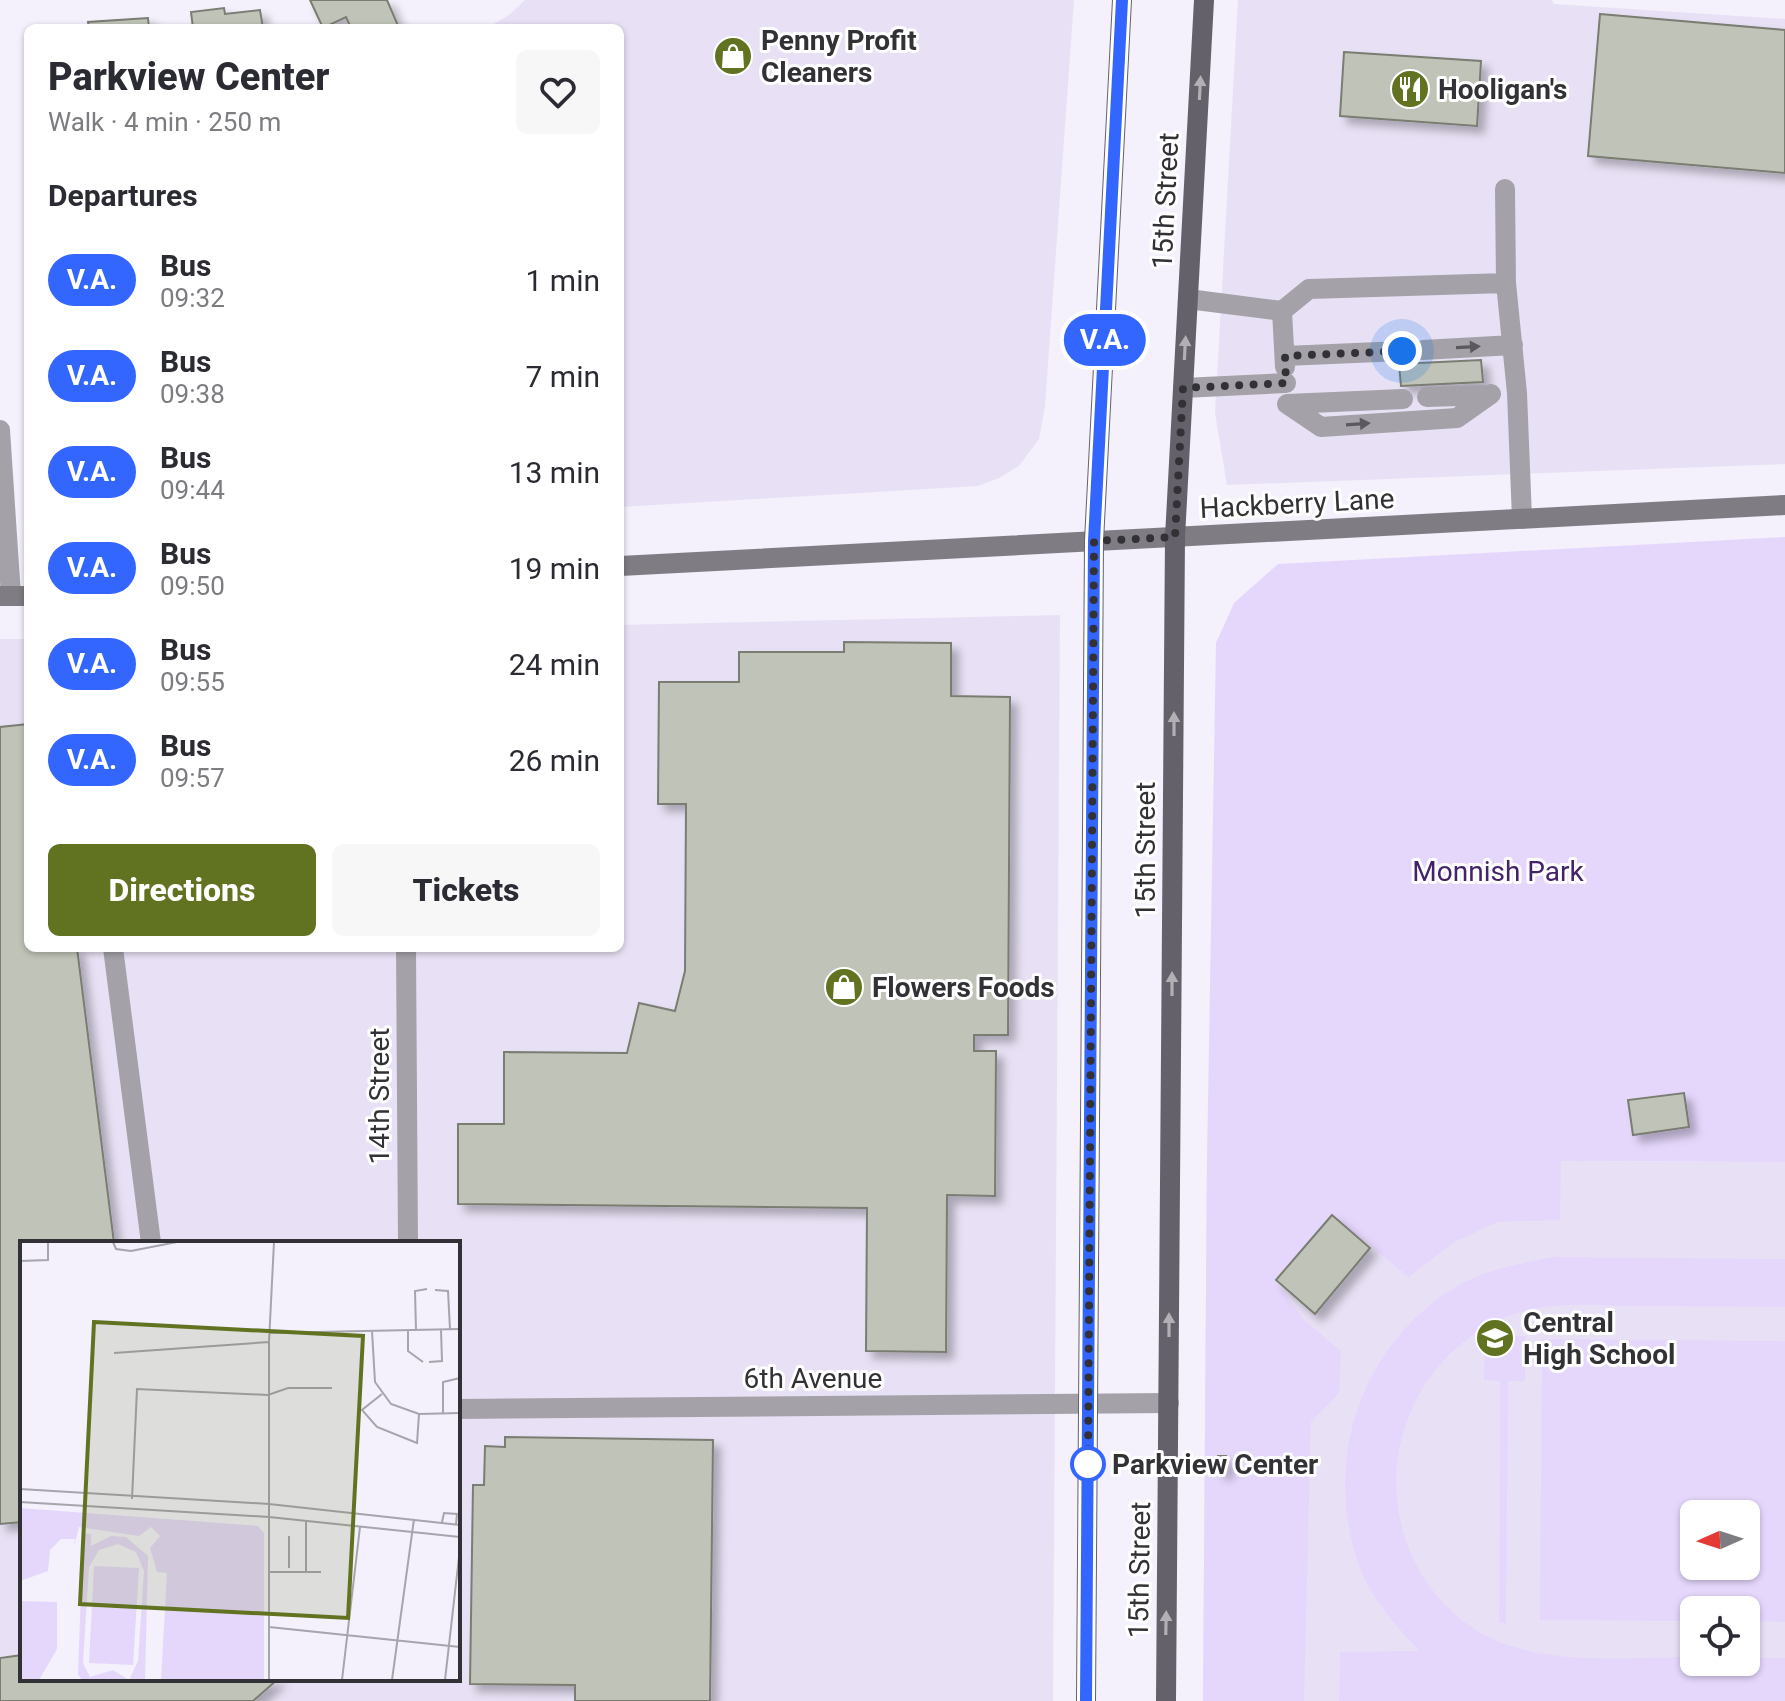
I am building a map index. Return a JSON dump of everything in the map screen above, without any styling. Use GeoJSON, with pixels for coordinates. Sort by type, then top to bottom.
{"type":"FeatureCollection","features":[{"type":"Feature","properties":{"kind":"main road","name":"15th Street"},"geometry":{"type":"LineString","coordinates":[[1086,1701],[1094,541],[1122,0]]}},
{"type":"Feature","properties":{"kind":"main road","name":"15th Street"},"geometry":{"type":"LineString","coordinates":[[1166,1701],[1175,537],[1204,0]]}},
{"type":"Feature","properties":{"kind":"main road","name":"Hackberry Lane"},"geometry":{"type":"LineString","coordinates":[[624,566],[1785,505]]}},
{"type":"Feature","properties":{"kind":"street"},"geometry":{"type":"LineString","coordinates":[[1505,189],[1506,283],[1517,393],[1522,519]]}},
{"type":"Feature","properties":{"kind":"street"},"geometry":{"type":"LineString","coordinates":[[1188,299],[1282,311],[1309,289],[1506,283]]}},
{"type":"Feature","properties":{"kind":"street"},"geometry":{"type":"LineString","coordinates":[[1282,311],[1286,393],[1321,427],[1457,418],[1491,394]]}},
{"type":"Feature","properties":{"kind":"street"},"geometry":{"type":"LineString","coordinates":[[1285,356],[1513,345]]}},
{"type":"Feature","properties":{"kind":"street"},"geometry":{"type":"LineString","coordinates":[[1183,388],[1403,399]]}},
{"type":"Feature","properties":{"kind":"street"},"geometry":{"type":"LineString","coordinates":[[1427,397],[1517,393]]}},
{"type":"Feature","properties":{"kind":"street"},"geometry":{"type":"LineString","coordinates":[[0,430],[13,596]]}},
{"type":"Feature","properties":{"kind":"street"},"geometry":{"type":"LineString","coordinates":[[114,952],[151,1241]]}},
{"type":"Feature","properties":{"kind":"street","name":"14th Street"},"geometry":{"type":"LineString","coordinates":[[406,952],[408,1241]]}},
{"type":"Feature","properties":{"kind":"street","name":"6th Avenue"},"geometry":{"type":"LineString","coordinates":[[460,1409],[1169,1403]]}},
{"type":"Feature","properties":{"kind":"shaded area"},"geometry":{"type":"Polygon","coordinates":[[[525,0],[1074,0],[1045,406],[1039,439],[1019,466],[978,486],[624,507],[624,24],[494,24],[525,0]]]}},
{"type":"Feature","properties":{"kind":"shaded area"},"geometry":{"type":"Polygon","coordinates":[[[1238,0],[1552,0],[1554,4],[1785,19],[1785,464],[1227,485],[1215,413],[1238,0]]]}},
{"type":"Feature","properties":{"kind":"shaded area"},"geometry":{"type":"Polygon","coordinates":[[[1060,615],[1053,1701],[0,1701],[0,639],[24,639],[24,952],[624,952],[624,625],[1060,615]]]}},
{"type":"Feature","properties":{"kind":"shaded area","name":"Central High School"},"geometry":{"type":"Polygon","coordinates":[[[1207,1159],[1785,1162],[1785,1701],[1203,1701],[1207,1159]]]}},
{"type":"Feature","properties":{"kind":"green space","name":"Monnish Park"},"geometry":{"type":"Polygon","coordinates":[[[1785,537],[1785,1162],[1561,1161],[1560,1220],[1498,1222],[1454,1242],[1409,1277],[1331,1215],[1276,1280],[1303,1319],[1341,1351],[1339,1393],[1311,1422],[1304,1701],[1203,1701],[1207,1159],[1216,643],[1234,603],[1278,564],[1785,537]]]}},
{"type":"Feature","properties":{"kind":"green space"},"geometry":{"type":"Polygon","coordinates":[[[1554,1257],[1785,1259],[1785,1307],[1558,1305],[1514,1314],[1469,1338],[1434,1372],[1411,1412],[1398,1457],[1398,1504],[1409,1549],[1433,1591],[1470,1626],[1494,1640],[1549,1655],[1608,1659],[1680,1657],[1680,1676],[1760,1676],[1760,1658],[1785,1658],[1785,1701],[1339,1701],[1340,1652],[1419,1651],[1373,1595],[1362,1573],[1350,1532],[1345,1491],[1348,1450],[1358,1410],[1374,1372],[1397,1338],[1426,1308],[1472,1278],[1554,1257]]]}},
{"type":"Feature","properties":{"kind":"green space"},"geometry":{"type":"Polygon","coordinates":[[[1485,1335],[1525,1336],[1525,1381],[1508,1381],[1506,1623],[1499,1623],[1500,1381],[1484,1380],[1485,1335]]]}},
{"type":"Feature","properties":{"kind":"green space"},"geometry":{"type":"Polygon","coordinates":[[[1542,1339],[1785,1341],[1785,1622],[1760,1621],[1760,1596],[1680,1596],[1680,1621],[1540,1620],[1542,1339]]]}},
{"type":"Feature","properties":{"kind":"building"},"geometry":{"type":"Polygon","coordinates":[[[310,0],[387,0],[397,24],[349,24],[346,17],[331,24],[321,24],[310,0]]]}},
{"type":"Feature","properties":{"kind":"building"},"geometry":{"type":"Polygon","coordinates":[[[224,8],[225,14],[260,10],[262,24],[192,24],[191,12],[224,8]]]}},
{"type":"Feature","properties":{"kind":"building"},"geometry":{"type":"Polygon","coordinates":[[[1600,14],[1785,30],[1785,173],[1588,156],[1600,14]]]}},
{"type":"Feature","properties":{"kind":"building"},"geometry":{"type":"Polygon","coordinates":[[[148,18],[149,24],[88,24],[148,18]]]}},
{"type":"Feature","properties":{"kind":"building","name":"Hooligan's"},"geometry":{"type":"Polygon","coordinates":[[[1344,52],[1481,61],[1477,126],[1340,116],[1344,52]]]}},
{"type":"Feature","properties":{"kind":"building"},"geometry":{"type":"Polygon","coordinates":[[[1481,360],[1483,382],[1401,386],[1399,364],[1481,360]]]}},
{"type":"Feature","properties":{"kind":"building","name":"Flowers Foods"},"geometry":{"type":"Polygon","coordinates":[[[844,642],[951,643],[951,696],[1010,697],[1008,1035],[974,1035],[974,1051],[996,1051],[995,1196],[947,1195],[946,1352],[866,1351],[867,1208],[458,1204],[458,1124],[504,1124],[504,1052],[627,1053],[639,1003],[675,1011],[685,971],[686,804],[658,804],[659,682],[739,682],[739,652],[844,652],[844,642]]]}},
{"type":"Feature","properties":{"kind":"building"},"geometry":{"type":"Polygon","coordinates":[[[24,724],[24,952],[78,952],[114,1241],[20,1241],[20,1522],[0,1524],[0,727],[24,724]]]}},
{"type":"Feature","properties":{"kind":"building"},"geometry":{"type":"Polygon","coordinates":[[[1684,1093],[1689,1127],[1633,1135],[1628,1100],[1684,1093]]]}},
{"type":"Feature","properties":{"kind":"building"},"geometry":{"type":"Polygon","coordinates":[[[1332,1215],[1370,1248],[1315,1314],[1276,1280],[1332,1215]]]}},
{"type":"Feature","properties":{"kind":"building"},"geometry":{"type":"Polygon","coordinates":[[[505,1437],[713,1440],[710,1701],[575,1701],[575,1685],[470,1684],[473,1485],[484,1485],[485,1446],[505,1447],[505,1437]]]}},
{"type":"Feature","properties":{"kind":"building"},"geometry":{"type":"Polygon","coordinates":[[[1218,1456],[1226,1456],[1225,1472],[1218,1472],[1218,1456]]]}},
{"type":"Feature","properties":{"kind":"building"},"geometry":{"type":"Polygon","coordinates":[[[20,1655],[20,1681],[276,1681],[253,1701],[0,1701],[0,1658],[20,1655]]]}},
{"type":"Feature","properties":{"kind":"bus line","name":"V.A."},"geometry":{"type":"LineString","coordinates":[[1086,1701],[1094,541],[1122,0]]}},
{"type":"Feature","properties":{"kind":"place","name":"Penny Profit Cleaners"},"geometry":{"type":"Point","coordinates":[733,56]}},
{"type":"Feature","properties":{"kind":"place","name":"Hooligan's"},"geometry":{"type":"Point","coordinates":[1410,89]}},
{"type":"Feature","properties":{"kind":"place","name":"Flowers Foods"},"geometry":{"type":"Point","coordinates":[844,987]}},
{"type":"Feature","properties":{"kind":"place","name":"Central High School"},"geometry":{"type":"Point","coordinates":[1495,1338]}},
{"type":"Feature","properties":{"kind":"place","name":"Parkview Center"},"geometry":{"type":"Point","coordinates":[1088,1464]}},
{"type":"Feature","properties":{"kind":"route"},"geometry":{"type":"LineString","coordinates":[[1088,1464],[1094,541],[1175,537],[1183,388],[1286,383],[1285,356],[1402,351]]}}]}
